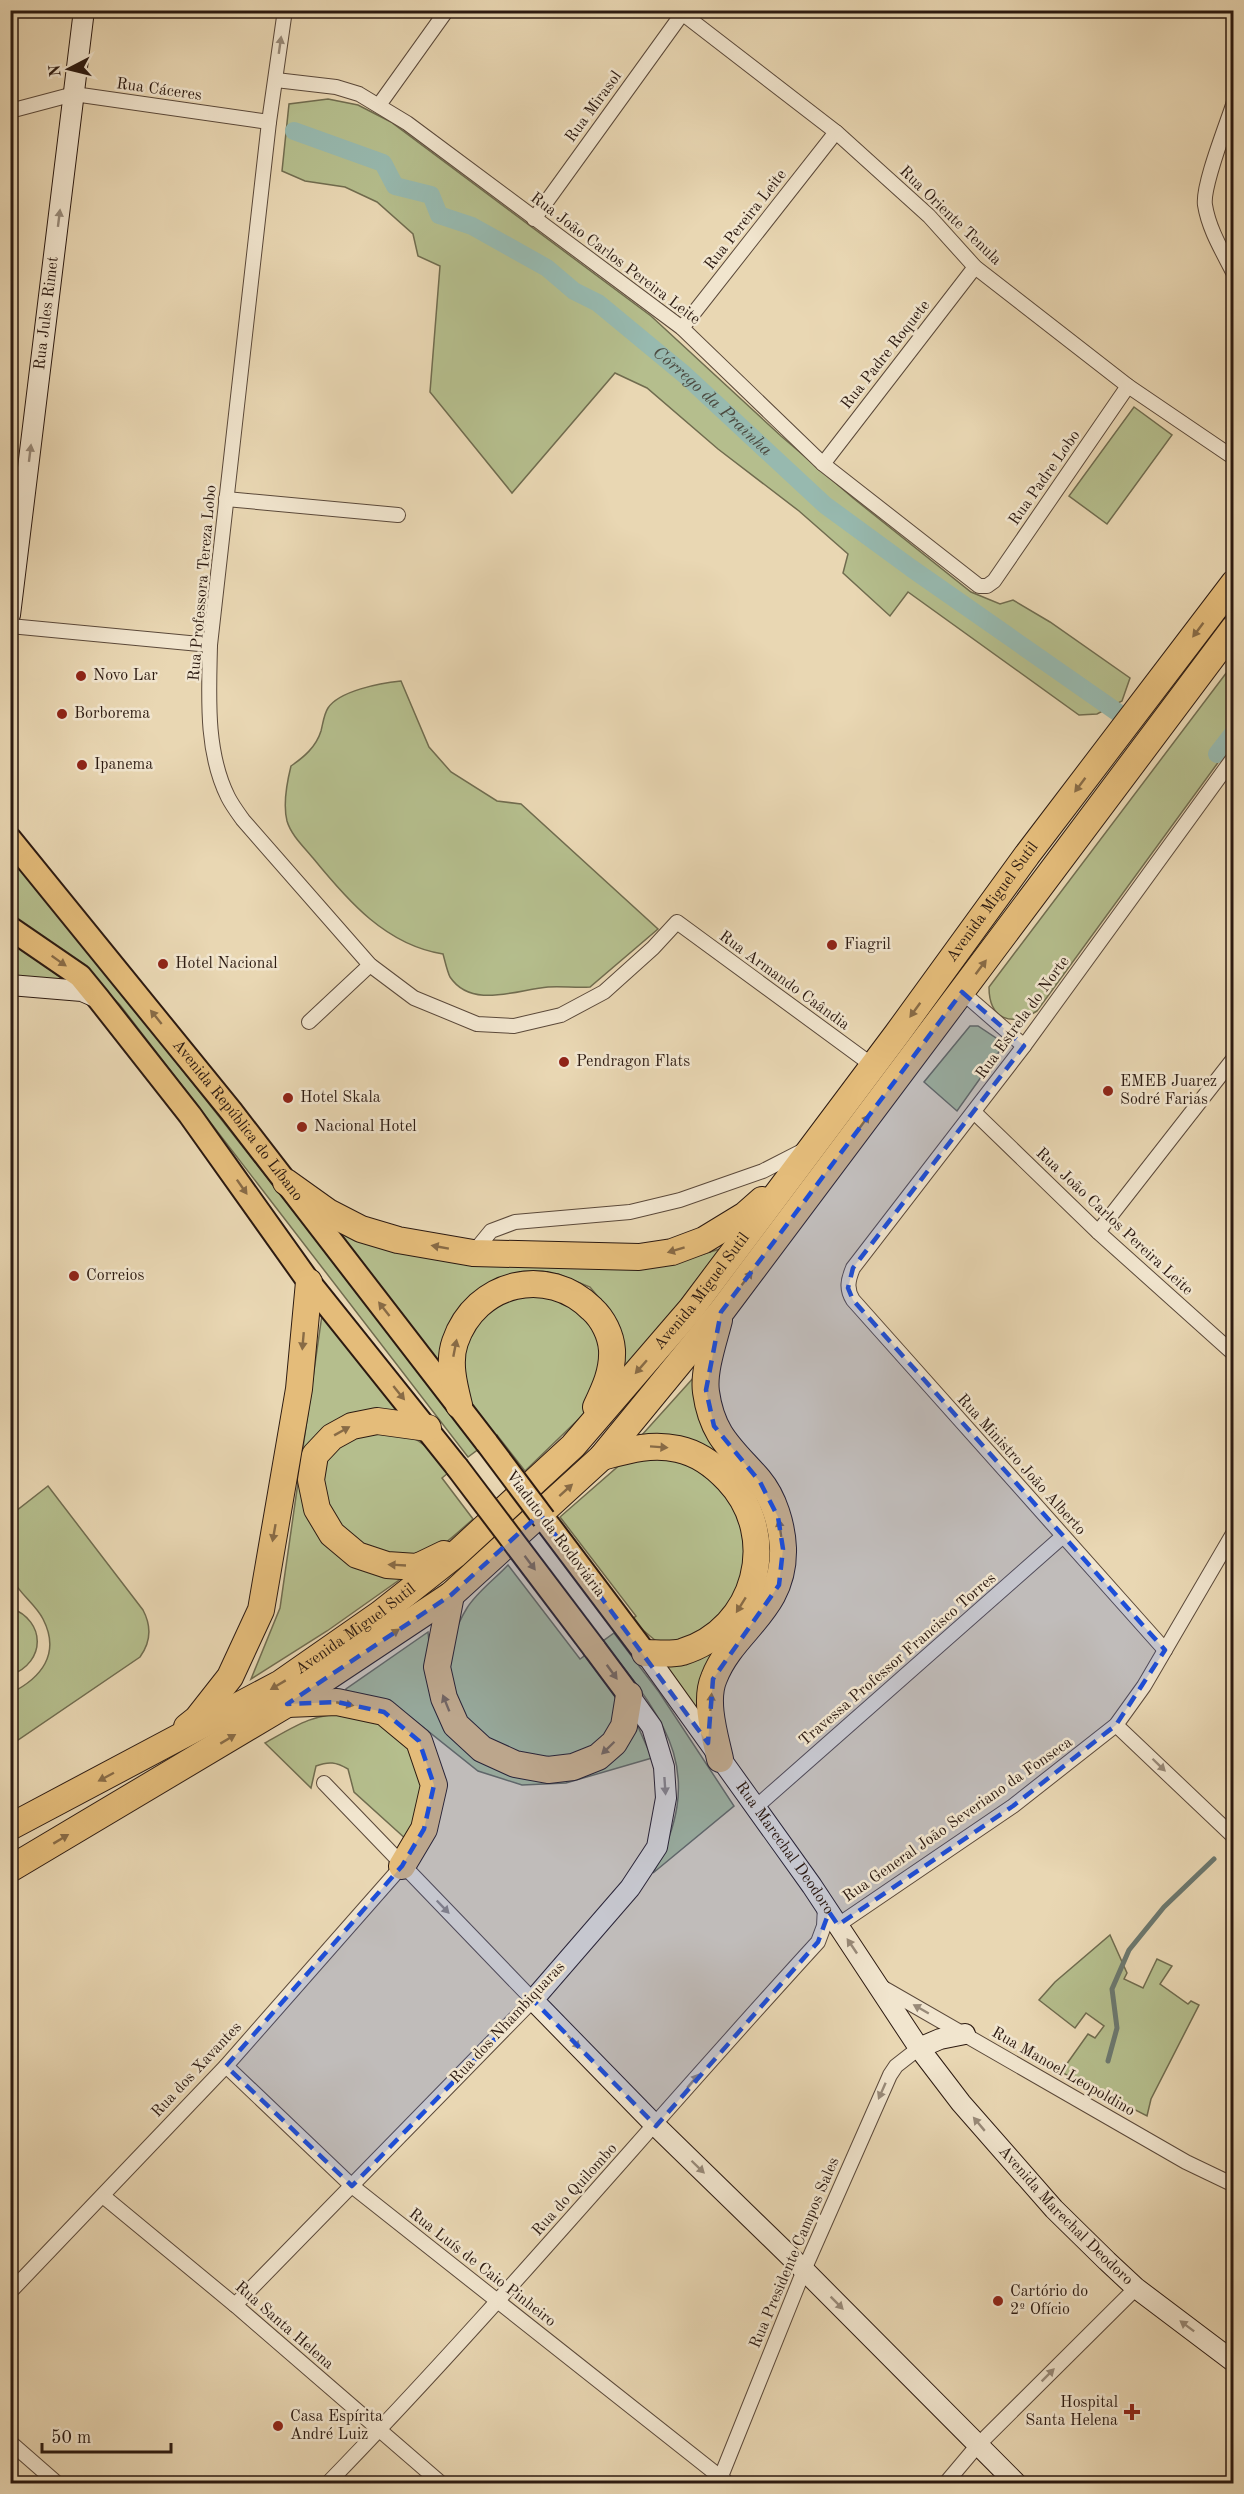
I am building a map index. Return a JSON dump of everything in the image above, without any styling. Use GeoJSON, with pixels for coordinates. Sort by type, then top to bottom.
{"type":"FeatureCollection","features":[{"type":"Feature","properties":{"kind":"highway","name":"Avenida Miguel Sutil"},"geometry":{"type":"LineString","coordinates":[[10,1827],[281,1683],[380,1614],[471,1541],[573,1446],[691,1309],[794,1173],[1034,846],[1233,583]]}},
{"type":"Feature","properties":{"kind":"highway","name":"Avenida Miguel Sutil"},"geometry":{"type":"LineString","coordinates":[[10,1869],[287,1704],[451,1595],[602,1457],[722,1312],[1233,628]]}},
{"type":"Feature","properties":{"kind":"highway"},"geometry":{"type":"LineString","coordinates":[[286,1182],[328,1212],[361,1229],[398,1240],[473,1253],[639,1257],[672,1252],[704,1240],[745,1215],[794,1173]]}},
{"type":"Feature","properties":{"kind":"highway"},"geometry":{"type":"LineString","coordinates":[[161,1748],[197,1719],[230,1677],[261,1610],[299,1389],[309,1282]]}},
{"type":"Feature","properties":{"kind":"highway"},"geometry":{"type":"LineString","coordinates":[[459,1405],[452,1374],[455,1343],[469,1315],[492,1294],[521,1284],[552,1285],[580,1297],[602,1319],[612,1348],[609,1379],[584,1432]]}},
{"type":"Feature","properties":{"kind":"highway"},"geometry":{"type":"LineString","coordinates":[[720,1759],[710,1713],[713,1679],[731,1651],[759,1618],[779,1585],[783,1549],[778,1516],[760,1482],[735,1456],[714,1426],[706,1390],[711,1353],[722,1312]]}},
{"type":"Feature","properties":{"kind":"highway"},"geometry":{"type":"LineString","coordinates":[[428,1428],[377,1421],[352,1426],[332,1437],[315,1455],[311,1480],[317,1509],[332,1534],[357,1555],[387,1565],[417,1566],[471,1541]]}},
{"type":"Feature","properties":{"kind":"highway"},"geometry":{"type":"LineString","coordinates":[[602,1457],[641,1446],[680,1449],[715,1466],[742,1494],[756,1531],[756,1570],[742,1606],[716,1635],[681,1652],[645,1653]]}},
{"type":"Feature","properties":{"kind":"highway"},"geometry":{"type":"LineString","coordinates":[[451,1595],[437,1667],[444,1698],[456,1725],[482,1749],[514,1764],[548,1770],[573,1767],[598,1757],[614,1743],[624,1726],[629,1695]]}},
{"type":"Feature","properties":{"kind":"highway"},"geometry":{"type":"LineString","coordinates":[[287,1704],[337,1702],[384,1713],[419,1741],[434,1785],[424,1829],[402,1866]]}},
{"type":"Feature","properties":{"kind":"main road","name":"Rua Jules Rimet"},"geometry":{"type":"LineString","coordinates":[[10,615],[84,10]]}},
{"type":"Feature","properties":{"kind":"main road","name":"Avenida República do Líbano"},"geometry":{"type":"LineString","coordinates":[[13,839],[231,1111],[487,1443]]}},
{"type":"Feature","properties":{"kind":"main road","name":"Avenida República do Líbano"},"geometry":{"type":"LineString","coordinates":[[10,928],[80,976],[98,998],[190,1115],[309,1282],[428,1428],[629,1695]]}},
{"type":"Feature","properties":{"kind":"main road"},"geometry":{"type":"LineString","coordinates":[[10,985],[82,991],[98,998]]}},
{"type":"Feature","properties":{"kind":"main road","name":"Viaduto da Rodoviária"},"geometry":{"type":"LineString","coordinates":[[487,1443],[645,1653]]}},
{"type":"Feature","properties":{"kind":"main road","name":"Rua Marechal Deodoro"},"geometry":{"type":"LineString","coordinates":[[645,1653],[825,1906],[919,2048]]}},
{"type":"Feature","properties":{"kind":"main road","name":"Rua dos Nhambiquaras"},"geometry":{"type":"LineString","coordinates":[[533,2000],[630,1888],[657,1847],[666,1798],[664,1767],[652,1727],[629,1695]]}},
{"type":"Feature","properties":{"kind":"main road"},"geometry":{"type":"LineString","coordinates":[[533,2000],[656,2126],[804,2270],[1017,2484]]}},
{"type":"Feature","properties":{"kind":"main road"},"geometry":{"type":"LineString","coordinates":[[919,2048],[940,2039],[965,2034]]}},
{"type":"Feature","properties":{"kind":"main road","name":"Avenida Marechal Deodoro"},"geometry":{"type":"LineString","coordinates":[[919,2048],[961,2103],[1054,2209],[1136,2288],[1233,2361]]}},
{"type":"Feature","properties":{"kind":"street","name":"Rua Professora Tereza Lobo"},"geometry":{"type":"LineString","coordinates":[[285,10],[269,122],[210,645],[210,725],[219,773],[228,797],[243,820],[370,965],[414,998],[477,1024],[514,1026],[561,1015],[604,992],[653,948],[677,922]]}},
{"type":"Feature","properties":{"kind":"street"},"geometry":{"type":"LineString","coordinates":[[379,105],[447,10]]}},
{"type":"Feature","properties":{"kind":"street","name":"Rua Oriente Tenula"},"geometry":{"type":"LineString","coordinates":[[680,12],[836,132],[928,216],[975,267],[1128,386],[1233,458]]}},
{"type":"Feature","properties":{"kind":"street","name":"Rua Mirasol"},"geometry":{"type":"LineString","coordinates":[[534,219],[680,12]]}},
{"type":"Feature","properties":{"kind":"street","name":"Rua João Carlos Pereira Leite"},"geometry":{"type":"LineString","coordinates":[[276,80],[336,87],[359,94],[379,105],[458,161],[682,328],[823,464],[976,584],[987,586]]}},
{"type":"Feature","properties":{"kind":"street","name":"Rua Cáceres"},"geometry":{"type":"LineString","coordinates":[[10,111],[74,94],[269,122]]}},
{"type":"Feature","properties":{"kind":"street"},"geometry":{"type":"LineString","coordinates":[[1233,102],[1204,202],[1210,224],[1233,274]]}},
{"type":"Feature","properties":{"kind":"street","name":"Rua Pereira Leite"},"geometry":{"type":"LineString","coordinates":[[682,328],[836,132]]}},
{"type":"Feature","properties":{"kind":"street","name":"Rua Padre Roquete"},"geometry":{"type":"LineString","coordinates":[[823,464],[975,267]]}},
{"type":"Feature","properties":{"kind":"street","name":"Rua Padre Lobo"},"geometry":{"type":"LineString","coordinates":[[987,586],[994,580],[1128,386]]}},
{"type":"Feature","properties":{"kind":"street"},"geometry":{"type":"LineString","coordinates":[[226,499],[398,514]]}},
{"type":"Feature","properties":{"kind":"street"},"geometry":{"type":"LineString","coordinates":[[10,626],[210,645]]}},
{"type":"Feature","properties":{"kind":"street","name":"Rua Estrela do Norte"},"geometry":{"type":"LineString","coordinates":[[853,1300],[848,1288],[854,1268],[1024,1046],[1233,757]]}},
{"type":"Feature","properties":{"kind":"street","name":"Rua Armando Caândia"},"geometry":{"type":"LineString","coordinates":[[677,922],[872,1065]]}},
{"type":"Feature","properties":{"kind":"street"},"geometry":{"type":"LineString","coordinates":[[309,1022],[370,965]]}},
{"type":"Feature","properties":{"kind":"street"},"geometry":{"type":"LineString","coordinates":[[962,992],[1024,1046]]}},
{"type":"Feature","properties":{"kind":"street"},"geometry":{"type":"LineString","coordinates":[[1098,1232],[1233,1058]]}},
{"type":"Feature","properties":{"kind":"street","name":"Rua João Carlos Pereira Leite"},"geometry":{"type":"LineString","coordinates":[[974,1112],[1098,1232],[1233,1354]]}},
{"type":"Feature","properties":{"kind":"street"},"geometry":{"type":"LineString","coordinates":[[473,1253],[492,1231],[515,1222],[630,1212],[680,1200],[763,1171],[814,1145]]}},
{"type":"Feature","properties":{"kind":"street","name":"Rua Ministro João Alberto"},"geometry":{"type":"LineString","coordinates":[[853,1300],[1165,1650]]}},
{"type":"Feature","properties":{"kind":"street","name":"Rua General João Severiano da Fonseca"},"geometry":{"type":"LineString","coordinates":[[838,1925],[1013,1806],[1116,1725],[1165,1650],[1233,1532]]}},
{"type":"Feature","properties":{"kind":"street","name":"Travessa Professor Francisco Torres"},"geometry":{"type":"LineString","coordinates":[[756,1808],[1062,1537]]}},
{"type":"Feature","properties":{"kind":"street"},"geometry":{"type":"LineString","coordinates":[[1116,1725],[1233,1837]]}},
{"type":"Feature","properties":{"kind":"street"},"geometry":{"type":"LineString","coordinates":[[324,1783],[533,2000]]}},
{"type":"Feature","properties":{"kind":"street","name":"Rua dos Xavantes"},"geometry":{"type":"LineString","coordinates":[[10,2292],[226,2066],[402,1866]]}},
{"type":"Feature","properties":{"kind":"street","name":"Rua do Quilombo"},"geometry":{"type":"LineString","coordinates":[[327,2484],[380,2430],[656,2126],[735,2033],[818,1942],[824,1926],[825,1906]]}},
{"type":"Feature","properties":{"kind":"street","name":"Rua Manoel Leopoldino"},"geometry":{"type":"LineString","coordinates":[[877,1984],[1186,2162],[1233,2185]]}},
{"type":"Feature","properties":{"kind":"street","name":"Rua dos Nhambiquaras"},"geometry":{"type":"LineString","coordinates":[[235,2305],[533,2000]]}},
{"type":"Feature","properties":{"kind":"street","name":"Rua Presidente Campos Sales"},"geometry":{"type":"LineString","coordinates":[[723,2481],[804,2270],[890,2075],[904,2059],[919,2048]]}},
{"type":"Feature","properties":{"kind":"street","name":"Rua Luís de Caio Pinheiro"},"geometry":{"type":"LineString","coordinates":[[226,2066],[352,2186],[723,2481]]}},
{"type":"Feature","properties":{"kind":"street","name":"Rua Santa Helena"},"geometry":{"type":"LineString","coordinates":[[103,2196],[235,2305],[442,2484]]}},
{"type":"Feature","properties":{"kind":"street"},"geometry":{"type":"LineString","coordinates":[[945,2484],[977,2445],[1136,2288]]}},
{"type":"Feature","properties":{"kind":"street"},"geometry":{"type":"LineString","coordinates":[[10,2442],[58,2484]]}},
{"type":"Feature","properties":{"kind":"highlighted area"},"geometry":{"type":"Polygon","coordinates":[[[962,992],[1024,1046],[853,1268],[848,1288],[853,1300],[1165,1650],[1116,1725],[1013,1806],[838,1925],[829,1912],[818,1942],[656,2126],[533,2000],[352,2186],[226,2066],[402,1866],[424,1829],[434,1785],[419,1741],[384,1712],[337,1702],[287,1704],[451,1595],[540,1514],[708,1743],[713,1679],[779,1585],[783,1549],[778,1517],[760,1482],[714,1426],[706,1390],[721,1312],[962,992]]]}},
{"type":"Feature","properties":{"kind":"green space"},"geometry":{"type":"Polygon","coordinates":[[[328,99],[358,105],[391,122],[651,316],[781,436],[853,498],[971,592],[1000,604],[1013,600],[1050,622],[1130,678],[1122,701],[1097,714],[1079,715],[908,592],[890,616],[843,573],[848,554],[799,511],[718,449],[647,388],[615,373],[512,493],[430,392],[440,266],[418,256],[413,234],[377,202],[345,187],[305,181],[282,171],[289,104],[328,99]]]}},
{"type":"Feature","properties":{"kind":"green space"},"geometry":{"type":"Polygon","coordinates":[[[1134,407],[1172,435],[1107,524],[1069,496],[1134,407]]]}},
{"type":"Feature","properties":{"kind":"green space"},"geometry":{"type":"Polygon","coordinates":[[[1233,664],[1233,742],[1037,1011],[1019,1019],[1004,1017],[993,1007],[989,987],[1233,664]]]}},
{"type":"Feature","properties":{"kind":"green space"},"geometry":{"type":"Polygon","coordinates":[[[401,681],[429,747],[451,772],[497,801],[521,804],[658,929],[590,987],[548,987],[483,995],[471,993],[459,987],[450,977],[443,954],[422,949],[404,941],[370,919],[340,890],[291,831],[285,808],[291,766],[313,747],[328,708],[333,702],[350,693],[401,681]]]}},
{"type":"Feature","properties":{"kind":"green space"},"geometry":{"type":"Polygon","coordinates":[[[10,851],[480,1448],[468,1457],[120,1005],[93,978],[11,921],[10,851]]]}},
{"type":"Feature","properties":{"kind":"green space"},"geometry":{"type":"Polygon","coordinates":[[[11,943],[71,984],[11,980],[11,943]]]}},
{"type":"Feature","properties":{"kind":"green space"},"geometry":{"type":"Polygon","coordinates":[[[970,1026],[978,1026],[999,1040],[1001,1049],[957,1111],[924,1082],[970,1026]]]}},
{"type":"Feature","properties":{"kind":"green space"},"geometry":{"type":"Polygon","coordinates":[[[332,1225],[377,1246],[677,1262],[720,1249],[674,1310],[622,1370],[611,1312],[590,1287],[558,1274],[524,1274],[438,1370],[332,1225]]]}},
{"type":"Feature","properties":{"kind":"green space"},"geometry":{"type":"Polygon","coordinates":[[[555,1292],[598,1328],[604,1355],[587,1411],[525,1471],[497,1435],[492,1439],[467,1399],[461,1375],[462,1362],[472,1330],[480,1317],[492,1305],[513,1296],[555,1292]]]}},
{"type":"Feature","properties":{"kind":"green space"},"geometry":{"type":"Polygon","coordinates":[[[322,1315],[399,1412],[332,1426],[306,1498],[402,1578],[327,1631],[251,1679],[280,1608],[322,1315]]]}},
{"type":"Feature","properties":{"kind":"green space"},"geometry":{"type":"Polygon","coordinates":[[[695,1376],[771,1514],[778,1555],[706,1725],[664,1664],[766,1573],[768,1544],[760,1512],[742,1483],[641,1436],[695,1376]]]}},
{"type":"Feature","properties":{"kind":"green space"},"geometry":{"type":"Polygon","coordinates":[[[377,1431],[403,1435],[426,1447],[448,1473],[442,1478],[473,1519],[447,1542],[424,1555],[401,1558],[371,1550],[346,1532],[336,1521],[329,1507],[322,1477],[323,1465],[328,1454],[346,1440],[377,1431]]]}},
{"type":"Feature","properties":{"kind":"green space"},"geometry":{"type":"Polygon","coordinates":[[[652,1454],[683,1459],[732,1496],[753,1550],[731,1607],[686,1641],[656,1641],[631,1620],[636,1616],[560,1517],[622,1463],[652,1454]]]}},
{"type":"Feature","properties":{"kind":"green space"},"geometry":{"type":"Polygon","coordinates":[[[48,1486],[143,1610],[148,1622],[149,1634],[140,1657],[18,1740],[11,1742],[11,1693],[22,1687],[39,1672],[49,1654],[50,1643],[43,1619],[12,1579],[11,1515],[48,1486]]]}},
{"type":"Feature","properties":{"kind":"green space"},"geometry":{"type":"Polygon","coordinates":[[[508,1565],[580,1659],[587,1654],[608,1681],[614,1693],[616,1712],[609,1730],[596,1746],[579,1755],[559,1759],[538,1757],[497,1744],[466,1719],[452,1693],[449,1664],[460,1621],[476,1596],[508,1565]]]}},
{"type":"Feature","properties":{"kind":"green space"},"geometry":{"type":"Polygon","coordinates":[[[11,1608],[31,1622],[36,1631],[37,1642],[36,1652],[31,1661],[11,1675],[11,1608]]]}},
{"type":"Feature","properties":{"kind":"green space"},"geometry":{"type":"Polygon","coordinates":[[[428,1632],[435,1702],[451,1728],[561,1775],[635,1720],[652,1758],[566,1783],[522,1785],[478,1771],[409,1716],[346,1694],[346,1689],[428,1632]]]}},
{"type":"Feature","properties":{"kind":"green space"},"geometry":{"type":"Polygon","coordinates":[[[614,1633],[659,1692],[734,1806],[653,1873],[669,1837],[677,1805],[678,1776],[672,1749],[661,1723],[645,1697],[603,1641],[614,1633]]]}},
{"type":"Feature","properties":{"kind":"green space"},"geometry":{"type":"Polygon","coordinates":[[[348,1713],[376,1719],[403,1735],[428,1787],[407,1840],[354,1792],[348,1769],[332,1763],[316,1766],[311,1788],[265,1743],[313,1719],[348,1713]]]}},
{"type":"Feature","properties":{"kind":"green space"},"geometry":{"type":"Polygon","coordinates":[[[1110,1935],[1127,1973],[1124,1979],[1143,1988],[1157,1959],[1172,1966],[1160,1984],[1188,2004],[1191,2001],[1199,2005],[1151,2099],[1147,2116],[1061,2072],[1088,2034],[1095,2038],[1104,2026],[1086,2013],[1075,2028],[1039,2000],[1055,1982],[1110,1935]]]}},
{"type":"Feature","properties":{"kind":"waterway","name":"Córrego da Prainha"},"geometry":{"type":"LineString","coordinates":[[294,131],[383,163],[395,186],[431,195],[439,215],[472,226],[547,268],[574,291],[598,303],[685,375],[825,505],[1117,712]]}},
{"type":"Feature","properties":{"kind":"waterway","name":"Córrego da Prainha"},"geometry":{"type":"LineString","coordinates":[[1217,754],[1234,732]]}},
{"type":"Feature","properties":{"kind":"waterway"},"geometry":{"type":"LineString","coordinates":[[1108,2061],[1117,2028],[1112,1989],[1129,1950],[1164,1907],[1214,1859]]}},
{"type":"Feature","properties":{"kind":"place","name":"Novo Lar"},"geometry":{"type":"Point","coordinates":[81,676]}},
{"type":"Feature","properties":{"kind":"place","name":"Borborema"},"geometry":{"type":"Point","coordinates":[62,714]}},
{"type":"Feature","properties":{"kind":"place","name":"Ipanema"},"geometry":{"type":"Point","coordinates":[82,765]}},
{"type":"Feature","properties":{"kind":"place","name":"Fiagril"},"geometry":{"type":"Point","coordinates":[832,945]}},
{"type":"Feature","properties":{"kind":"place","name":"Hotel Nacional"},"geometry":{"type":"Point","coordinates":[163,964]}},
{"type":"Feature","properties":{"kind":"place","name":"Pendragon Flats"},"geometry":{"type":"Point","coordinates":[564,1062]}},
{"type":"Feature","properties":{"kind":"place","name":"EMEB Juarez Sodré Farias"},"geometry":{"type":"Point","coordinates":[1108,1091]}},
{"type":"Feature","properties":{"kind":"place","name":"Hotel Skala"},"geometry":{"type":"Point","coordinates":[288,1098]}},
{"type":"Feature","properties":{"kind":"place","name":"Nacional Hotel"},"geometry":{"type":"Point","coordinates":[302,1127]}},
{"type":"Feature","properties":{"kind":"place","name":"Correios"},"geometry":{"type":"Point","coordinates":[74,1276]}},
{"type":"Feature","properties":{"kind":"place","name":"Cartório do 2º Ofício"},"geometry":{"type":"Point","coordinates":[998,2301]}},
{"type":"Feature","properties":{"kind":"place","name":"Hospital Santa Helena"},"geometry":{"type":"Point","coordinates":[1132,2412]}},
{"type":"Feature","properties":{"kind":"place","name":"Casa Espírita André Luiz"},"geometry":{"type":"Point","coordinates":[278,2426]}}]}
